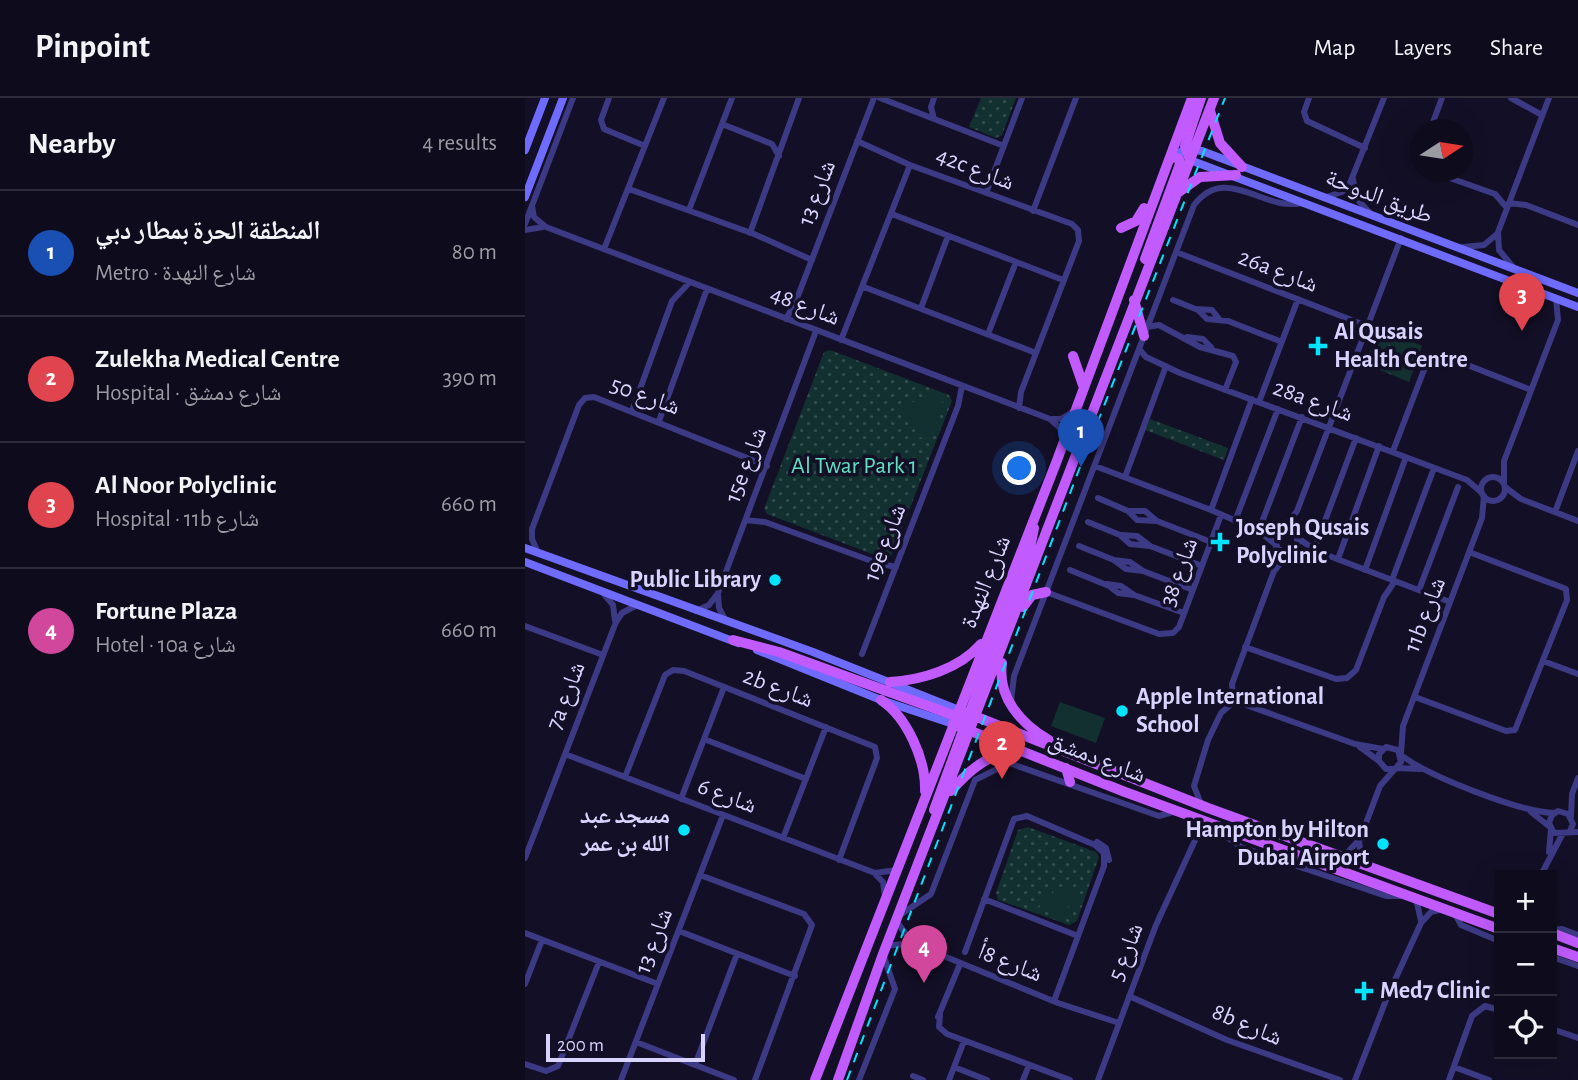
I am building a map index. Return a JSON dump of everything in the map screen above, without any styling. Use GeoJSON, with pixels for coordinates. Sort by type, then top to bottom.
{"type":"FeatureCollection","features":[{"type":"Feature","properties":{"kind":"main road"},"geometry":{"type":"LineString","coordinates":[[525,150],[545,98]]}},
{"type":"Feature","properties":{"kind":"main road"},"geometry":{"type":"LineString","coordinates":[[525,197],[563,98]]}},
{"type":"Feature","properties":{"kind":"main road","name":"شارع النهدة"},"geometry":{"type":"LineString","coordinates":[[838,1080],[898,915],[946,796],[988,635],[1034,520],[1192,98]]}},
{"type":"Feature","properties":{"kind":"main road"},"geometry":{"type":"LineString","coordinates":[[1190,160],[1201,98]]}},
{"type":"Feature","properties":{"kind":"main road"},"geometry":{"type":"LineString","coordinates":[[1170,159],[1190,149],[1212,103]]}},
{"type":"Feature","properties":{"kind":"main road"},"geometry":{"type":"LineString","coordinates":[[1177,195],[1200,177],[1239,171],[1220,143],[1212,103]]}},
{"type":"Feature","properties":{"kind":"main road","name":"طريق الدوحة"},"geometry":{"type":"LineString","coordinates":[[1190,149],[1304,202],[1577,306]]}},
{"type":"Feature","properties":{"kind":"main road"},"geometry":{"type":"LineString","coordinates":[[1145,332],[1136,297],[1143,266],[1180,164],[1179,159],[1170,159]]}},
{"type":"Feature","properties":{"kind":"main road","name":"شارع النهدة"},"geometry":{"type":"LineString","coordinates":[[815,1080],[924,799],[1005,645],[1190,160]]}},
{"type":"Feature","properties":{"kind":"main road","name":"طريق الدوحة"},"geometry":{"type":"LineString","coordinates":[[1190,160],[1239,171],[1325,198],[1578,293]]}},
{"type":"Feature","properties":{"kind":"main road"},"geometry":{"type":"LineString","coordinates":[[1121,228],[1136,221],[1146,205],[1152,202]]}},
{"type":"Feature","properties":{"kind":"main road"},"geometry":{"type":"LineString","coordinates":[[1401,239],[1408,233],[1453,247]]}},
{"type":"Feature","properties":{"kind":"main road"},"geometry":{"type":"LineString","coordinates":[[1073,356],[1083,385]]}},
{"type":"Feature","properties":{"kind":"main road"},"geometry":{"type":"LineString","coordinates":[[898,915],[965,720],[1030,548],[1034,520]]}},
{"type":"Feature","properties":{"kind":"main road","name":"شارع دمشق"},"geometry":{"type":"LineString","coordinates":[[525,548],[890,682],[1020,750],[1176,811],[1494,927]]}},
{"type":"Feature","properties":{"kind":"main road","name":"شارع دمشق"},"geometry":{"type":"LineString","coordinates":[[525,562],[733,640],[881,700],[965,720],[1063,751],[1494,912]]}},
{"type":"Feature","properties":{"kind":"main road"},"geometry":{"type":"LineString","coordinates":[[1015,619],[1032,595],[1047,592]]}},
{"type":"Feature","properties":{"kind":"main road"},"geometry":{"type":"LineString","coordinates":[[890,682],[919,679],[943,669],[973,652],[988,635]]}},
{"type":"Feature","properties":{"kind":"main road"},"geometry":{"type":"LineString","coordinates":[[733,640],[779,652],[965,720]]}},
{"type":"Feature","properties":{"kind":"main road"},"geometry":{"type":"LineString","coordinates":[[1005,645],[1001,679],[1011,703],[1028,728],[1063,751]]}},
{"type":"Feature","properties":{"kind":"main road"},"geometry":{"type":"LineString","coordinates":[[881,700],[899,717],[922,762],[924,799]]}},
{"type":"Feature","properties":{"kind":"main road"},"geometry":{"type":"LineString","coordinates":[[946,796],[983,761],[1000,753],[1020,750]]}},
{"type":"Feature","properties":{"kind":"main road"},"geometry":{"type":"LineString","coordinates":[[1066,768],[1070,782]]}},
{"type":"Feature","properties":{"kind":"main road"},"geometry":{"type":"LineString","coordinates":[[1556,933],[1578,943]]}},
{"type":"Feature","properties":{"kind":"main road"},"geometry":{"type":"LineString","coordinates":[[1557,950],[1575,956]]}},
{"type":"Feature","properties":{"kind":"main road"},"geometry":{"type":"LineString","coordinates":[[1557,958],[1575,956]]}},
{"type":"Feature","properties":{"kind":"street"},"geometry":{"type":"LineString","coordinates":[[525,224],[573,98]]}},
{"type":"Feature","properties":{"kind":"street"},"geometry":{"type":"LineString","coordinates":[[609,98],[601,120],[604,129],[645,146]]}},
{"type":"Feature","properties":{"kind":"street"},"geometry":{"type":"LineString","coordinates":[[606,250],[664,98]]}},
{"type":"Feature","properties":{"kind":"street"},"geometry":{"type":"LineString","coordinates":[[689,210],[732,98]]}},
{"type":"Feature","properties":{"kind":"street","name":"شارع 13"},"geometry":{"type":"LineString","coordinates":[[789,320],[874,98]]}},
{"type":"Feature","properties":{"kind":"street"},"geometry":{"type":"LineString","coordinates":[[880,98],[1004,146]]}},
{"type":"Feature","properties":{"kind":"street"},"geometry":{"type":"LineString","coordinates":[[934,98],[931,107],[934,119]]}},
{"type":"Feature","properties":{"kind":"street"},"geometry":{"type":"LineString","coordinates":[[986,193],[1023,98]]}},
{"type":"Feature","properties":{"kind":"street"},"geometry":{"type":"LineString","coordinates":[[1033,211],[1076,98]]}},
{"type":"Feature","properties":{"kind":"street"},"geometry":{"type":"LineString","coordinates":[[1309,98],[1304,112],[1307,121],[1364,148]]}},
{"type":"Feature","properties":{"kind":"street"},"geometry":{"type":"LineString","coordinates":[[1325,198],[1342,191],[1353,177],[1384,98]]}},
{"type":"Feature","properties":{"kind":"street"},"geometry":{"type":"LineString","coordinates":[[1434,119],[1442,98]]}},
{"type":"Feature","properties":{"kind":"street"},"geometry":{"type":"LineString","coordinates":[[1511,98],[1526,104],[1542,116]]}},
{"type":"Feature","properties":{"kind":"street"},"geometry":{"type":"LineString","coordinates":[[1516,270],[1499,250],[1498,232],[1549,98]]}},
{"type":"Feature","properties":{"kind":"street"},"geometry":{"type":"LineString","coordinates":[[750,233],[799,100]]}},
{"type":"Feature","properties":{"kind":"street"},"geometry":{"type":"LineString","coordinates":[[1526,104],[1546,106]]}},
{"type":"Feature","properties":{"kind":"street"},"geometry":{"type":"LineString","coordinates":[[722,124],[772,144],[779,157]]}},
{"type":"Feature","properties":{"kind":"street"},"geometry":{"type":"LineString","coordinates":[[1347,138],[1368,140]]}},
{"type":"Feature","properties":{"kind":"street","name":"42c شارع"},"geometry":{"type":"LineString","coordinates":[[856,144],[1062,221],[1076,232],[1075,249],[1063,280]]}},
{"type":"Feature","properties":{"kind":"street"},"geometry":{"type":"LineString","coordinates":[[844,341],[910,165]]}},
{"type":"Feature","properties":{"kind":"street"},"geometry":{"type":"LineString","coordinates":[[1353,177],[1356,198],[1372,215]]}},
{"type":"Feature","properties":{"kind":"street"},"geometry":{"type":"LineString","coordinates":[[1461,182],[1509,202],[1526,205],[1578,225]]}},
{"type":"Feature","properties":{"kind":"street"},"geometry":{"type":"LineString","coordinates":[[630,187],[813,257]]}},
{"type":"Feature","properties":{"kind":"street"},"geometry":{"type":"LineString","coordinates":[[1011,703],[1014,676],[1194,205],[1211,190],[1231,187],[1283,205],[1304,202]]}},
{"type":"Feature","properties":{"kind":"street"},"geometry":{"type":"LineString","coordinates":[[531,206],[534,217],[546,227]]}},
{"type":"Feature","properties":{"kind":"street"},"geometry":{"type":"LineString","coordinates":[[892,214],[1063,280],[1021,393],[1019,408]]}},
{"type":"Feature","properties":{"kind":"street","name":"شارع 48"},"geometry":{"type":"LineString","coordinates":[[525,230],[546,227],[1050,419]]}},
{"type":"Feature","properties":{"kind":"street"},"geometry":{"type":"LineString","coordinates":[[1453,247],[1479,247],[1498,232]]}},
{"type":"Feature","properties":{"kind":"street"},"geometry":{"type":"LineString","coordinates":[[921,308],[948,236]]}},
{"type":"Feature","properties":{"kind":"street"},"geometry":{"type":"LineString","coordinates":[[1275,571],[1275,545],[1281,531],[1297,511],[1401,239]]}},
{"type":"Feature","properties":{"kind":"street","name":"26a شارع"},"geometry":{"type":"LineString","coordinates":[[1176,252],[1367,326]]}},
{"type":"Feature","properties":{"kind":"street"},"geometry":{"type":"LineString","coordinates":[[988,334],[1016,262]]}},
{"type":"Feature","properties":{"kind":"street"},"geometry":{"type":"LineString","coordinates":[[632,411],[672,301],[689,283]]}},
{"type":"Feature","properties":{"kind":"street"},"geometry":{"type":"LineString","coordinates":[[864,287],[1035,353]]}},
{"type":"Feature","properties":{"kind":"street"},"geometry":{"type":"LineString","coordinates":[[660,421],[709,290]]}},
{"type":"Feature","properties":{"kind":"street"},"geometry":{"type":"LineString","coordinates":[[1211,510],[1299,299]]}},
{"type":"Feature","properties":{"kind":"street"},"geometry":{"type":"LineString","coordinates":[[1556,299],[1557,320],[1531,390],[1504,461],[1489,479],[1504,485],[1521,499],[1578,522]]}},
{"type":"Feature","properties":{"kind":"street"},"geometry":{"type":"LineString","coordinates":[[1173,300],[1196,309],[1207,319],[1220,320],[1282,342]]}},
{"type":"Feature","properties":{"kind":"street"},"geometry":{"type":"LineString","coordinates":[[1557,320],[1577,306]]}},
{"type":"Feature","properties":{"kind":"street"},"geometry":{"type":"LineString","coordinates":[[1145,332],[1157,325],[1200,347],[1212,348],[1235,360],[1225,390]]}},
{"type":"Feature","properties":{"kind":"street","name":"15e شارع"},"geometry":{"type":"LineString","coordinates":[[718,593],[819,332]]}},
{"type":"Feature","properties":{"kind":"street"},"geometry":{"type":"LineString","coordinates":[[1139,349],[1146,358]]}},
{"type":"Feature","properties":{"kind":"street"},"geometry":{"type":"LineString","coordinates":[[1393,451],[1432,356],[1442,355],[1531,390]]}},
{"type":"Feature","properties":{"kind":"street","name":"28a شارع"},"geometry":{"type":"LineString","coordinates":[[1136,359],[1146,358],[1467,480],[1489,479]]}},
{"type":"Feature","properties":{"kind":"street"},"geometry":{"type":"LineString","coordinates":[[1125,477],[1166,366]]}},
{"type":"Feature","properties":{"kind":"street","name":"19e شارع"},"geometry":{"type":"LineString","coordinates":[[862,654],[965,388]]}},
{"type":"Feature","properties":{"kind":"street"},"geometry":{"type":"LineString","coordinates":[[1010,404],[1021,393]]}},
{"type":"Feature","properties":{"kind":"street","name":"شارع 50"},"geometry":{"type":"LineString","coordinates":[[525,536],[532,528],[582,401],[594,397],[768,463]]}},
{"type":"Feature","properties":{"kind":"street"},"geometry":{"type":"LineString","coordinates":[[1050,419],[1066,416],[1075,409]]}},
{"type":"Feature","properties":{"kind":"street"},"geometry":{"type":"LineString","coordinates":[[1235,521],[1278,409]]}},
{"type":"Feature","properties":{"kind":"street"},"geometry":{"type":"LineString","coordinates":[[1262,522],[1302,417]]}},
{"type":"Feature","properties":{"kind":"street"},"geometry":{"type":"LineString","coordinates":[[1050,419],[1060,428],[1063,443]]}},
{"type":"Feature","properties":{"kind":"street"},"geometry":{"type":"LineString","coordinates":[[1317,542],[1356,438]]}},
{"type":"Feature","properties":{"kind":"street"},"geometry":{"type":"LineString","coordinates":[[1338,559],[1379,446]]}},
{"type":"Feature","properties":{"kind":"street"},"geometry":{"type":"LineString","coordinates":[[1555,512],[1578,451]]}},
{"type":"Feature","properties":{"kind":"street"},"geometry":{"type":"LineString","coordinates":[[1365,570],[1406,457]]}},
{"type":"Feature","properties":{"kind":"street"},"geometry":{"type":"LineString","coordinates":[[1504,461],[1504,485]]}},
{"type":"Feature","properties":{"kind":"street"},"geometry":{"type":"LineString","coordinates":[[1095,466],[1253,528],[1290,530],[1316,551],[1450,602]]}},
{"type":"Feature","properties":{"kind":"street"},"geometry":{"type":"LineString","coordinates":[[1246,644],[1332,677],[1348,675],[1357,666],[1434,468]]}},
{"type":"Feature","properties":{"kind":"street","name":"11b شارع"},"geometry":{"type":"LineString","coordinates":[[1380,762],[1386,748],[1403,726],[1415,697],[1482,518],[1483,495],[1489,479]]}},
{"type":"Feature","properties":{"kind":"street","name":"28a شارع"},"geometry":{"type":"LineString","coordinates":[[1467,480],[1483,495],[1497,501]]}},
{"type":"Feature","properties":{"kind":"street","name":"11b شارع"},"geometry":{"type":"LineString","coordinates":[[1482,518],[1504,495],[1504,485]]}},
{"type":"Feature","properties":{"kind":"street"},"geometry":{"type":"LineString","coordinates":[[1419,590],[1458,487]]}},
{"type":"Feature","properties":{"kind":"street"},"geometry":{"type":"LineString","coordinates":[[1098,498],[1128,511],[1139,521],[1157,521],[1211,541]]}},
{"type":"Feature","properties":{"kind":"street"},"geometry":{"type":"LineString","coordinates":[[1497,501],[1521,499]]}},
{"type":"Feature","properties":{"kind":"street"},"geometry":{"type":"LineString","coordinates":[[1202,805],[1194,789],[1196,777],[1217,718],[1234,696],[1232,684],[1275,571],[1291,552],[1297,536],[1297,511]]}},
{"type":"Feature","properties":{"kind":"street","name":"شارع 38"},"geometry":{"type":"LineString","coordinates":[[1047,592],[1162,634],[1176,631],[1221,515]]}},
{"type":"Feature","properties":{"kind":"street"},"geometry":{"type":"LineString","coordinates":[[748,516],[895,570]]}},
{"type":"Feature","properties":{"kind":"street"},"geometry":{"type":"LineString","coordinates":[[1088,522],[1121,535],[1133,545],[1150,546],[1202,566]]}},
{"type":"Feature","properties":{"kind":"street"},"geometry":{"type":"LineString","coordinates":[[532,528],[532,538],[538,553]]}},
{"type":"Feature","properties":{"kind":"street"},"geometry":{"type":"LineString","coordinates":[[1253,528],[1281,552],[1316,551]]}},
{"type":"Feature","properties":{"kind":"street"},"geometry":{"type":"LineString","coordinates":[[1079,546],[1114,560],[1126,569],[1143,571],[1193,590]]}},
{"type":"Feature","properties":{"kind":"street"},"geometry":{"type":"LineString","coordinates":[[1415,697],[1499,728],[1513,728],[1520,721],[1564,604],[1566,589],[1469,552]]}},
{"type":"Feature","properties":{"kind":"street"},"geometry":{"type":"LineString","coordinates":[[1070,570],[1106,584],[1118,593],[1134,595],[1184,614]]}},
{"type":"Feature","properties":{"kind":"street"},"geometry":{"type":"LineString","coordinates":[[603,592],[613,605],[614,627]]}},
{"type":"Feature","properties":{"kind":"street"},"geometry":{"type":"LineString","coordinates":[[694,611],[709,605],[718,593]]}},
{"type":"Feature","properties":{"kind":"street"},"geometry":{"type":"LineString","coordinates":[[718,593],[719,608],[726,622]]}},
{"type":"Feature","properties":{"kind":"street","name":"7a شارع"},"geometry":{"type":"LineString","coordinates":[[525,858],[528,840],[565,754],[614,627],[622,612],[637,605]]}},
{"type":"Feature","properties":{"kind":"street"},"geometry":{"type":"LineString","coordinates":[[525,626],[603,655]]}},
{"type":"Feature","properties":{"kind":"street"},"geometry":{"type":"LineString","coordinates":[[1543,660],[1578,674]]}},
{"type":"Feature","properties":{"kind":"street","name":"2b شارع"},"geometry":{"type":"LineString","coordinates":[[625,777],[666,675],[673,670],[681,670],[877,749],[877,758],[839,860]]}},
{"type":"Feature","properties":{"kind":"street"},"geometry":{"type":"LineString","coordinates":[[681,799],[724,687]]}},
{"type":"Feature","properties":{"kind":"street"},"geometry":{"type":"LineString","coordinates":[[1234,696],[1355,744],[1386,769],[1422,769]]}},
{"type":"Feature","properties":{"kind":"street","name":"11b شارع"},"geometry":{"type":"LineString","coordinates":[[1396,768],[1401,754],[1403,726]]}},
{"type":"Feature","properties":{"kind":"street"},"geometry":{"type":"LineString","coordinates":[[783,838],[826,727]]}},
{"type":"Feature","properties":{"kind":"street"},"geometry":{"type":"LineString","coordinates":[[704,739],[806,779]]}},
{"type":"Feature","properties":{"kind":"street"},"geometry":{"type":"LineString","coordinates":[[1355,744],[1386,748],[1401,754],[1422,769],[1526,809],[1571,816]]}},
{"type":"Feature","properties":{"kind":"street","name":"شارع 6"},"geometry":{"type":"LineString","coordinates":[[565,754],[875,873],[897,870]]}},
{"type":"Feature","properties":{"kind":"street"},"geometry":{"type":"LineString","coordinates":[[859,1080],[895,989],[885,950],[912,943],[898,915],[930,894],[974,783],[980,776],[1011,762],[1161,817],[1176,811]]}},
{"type":"Feature","properties":{"kind":"street"},"geometry":{"type":"LineString","coordinates":[[1342,857],[1351,852],[1360,839],[1380,786],[1380,762]]}},
{"type":"Feature","properties":{"kind":"street"},"geometry":{"type":"LineString","coordinates":[[1380,786],[1396,768]]}},
{"type":"Feature","properties":{"kind":"street"},"geometry":{"type":"LineString","coordinates":[[1548,857],[1572,830],[1572,794],[1578,778]]}},
{"type":"Feature","properties":{"kind":"street"},"geometry":{"type":"LineString","coordinates":[[1543,870],[1548,857],[1550,819],[1572,794]]}},
{"type":"Feature","properties":{"kind":"street"},"geometry":{"type":"LineString","coordinates":[[1526,809],[1550,828],[1572,830]]}},
{"type":"Feature","properties":{"kind":"street","name":"شارع 13"},"geometry":{"type":"LineString","coordinates":[[621,1080],[723,815]]}},
{"type":"Feature","properties":{"kind":"street"},"geometry":{"type":"LineString","coordinates":[[1189,815],[1195,839]]}},
{"type":"Feature","properties":{"kind":"street"},"geometry":{"type":"LineString","coordinates":[[965,952],[1012,822],[1019,816],[1035,820],[1103,850],[1105,859],[1102,871],[1054,1001]]}},
{"type":"Feature","properties":{"kind":"street"},"geometry":{"type":"LineString","coordinates":[[1195,839],[1202,830],[1219,826]]}},
{"type":"Feature","properties":{"kind":"street","name":"شارع 5"},"geometry":{"type":"LineString","coordinates":[[1098,1080],[1152,933],[1195,839]]}},
{"type":"Feature","properties":{"kind":"street"},"geometry":{"type":"LineString","coordinates":[[1360,839],[1362,865]]}},
{"type":"Feature","properties":{"kind":"street"},"geometry":{"type":"LineString","coordinates":[[875,873],[883,881],[885,898]]}},
{"type":"Feature","properties":{"kind":"street"},"geometry":{"type":"LineString","coordinates":[[700,875],[804,914],[811,922],[811,932],[755,1080]]}},
{"type":"Feature","properties":{"kind":"street"},"geometry":{"type":"LineString","coordinates":[[1412,896],[1421,923]]}},
{"type":"Feature","properties":{"kind":"street"},"geometry":{"type":"LineString","coordinates":[[985,900],[1078,936]]}},
{"type":"Feature","properties":{"kind":"street"},"geometry":{"type":"LineString","coordinates":[[1355,1080],[1388,995],[1421,923],[1431,912],[1450,911],[1464,926],[1494,939]]}},
{"type":"Feature","properties":{"kind":"street"},"geometry":{"type":"LineString","coordinates":[[1557,930],[1578,934]]}},
{"type":"Feature","properties":{"kind":"street"},"geometry":{"type":"LineString","coordinates":[[679,931],[795,976]]}},
{"type":"Feature","properties":{"kind":"street"},"geometry":{"type":"LineString","coordinates":[[525,933],[658,985]]}},
{"type":"Feature","properties":{"kind":"street"},"geometry":{"type":"LineString","coordinates":[[525,984],[542,940]]}},
{"type":"Feature","properties":{"kind":"street","name":"شارع 8أ"},"geometry":{"type":"LineString","coordinates":[[912,943],[1118,1027]]}},
{"type":"Feature","properties":{"kind":"street"},"geometry":{"type":"LineString","coordinates":[[695,1065],[737,954]]}},
{"type":"Feature","properties":{"kind":"street"},"geometry":{"type":"LineString","coordinates":[[1557,958],[1578,966]]}},
{"type":"Feature","properties":{"kind":"street"},"geometry":{"type":"LineString","coordinates":[[525,1064],[546,1071],[557,1068],[599,962]]}},
{"type":"Feature","properties":{"kind":"street"},"geometry":{"type":"LineString","coordinates":[[960,964],[940,1015],[937,1029],[942,1035],[1070,1080]]}},
{"type":"Feature","properties":{"kind":"street","name":"8b شارع"},"geometry":{"type":"LineString","coordinates":[[1128,1000],[1331,1079],[1340,1080]]}},
{"type":"Feature","properties":{"kind":"street"},"geometry":{"type":"LineString","coordinates":[[1449,1080],[1472,1016],[1485,1006],[1494,1009]]}},
{"type":"Feature","properties":{"kind":"street"},"geometry":{"type":"LineString","coordinates":[[1557,1031],[1578,1038]]}},
{"type":"Feature","properties":{"kind":"street"},"geometry":{"type":"LineString","coordinates":[[949,1080],[964,1041]]}},
{"type":"Feature","properties":{"kind":"street"},"geometry":{"type":"LineString","coordinates":[[636,1042],[734,1080]]}},
{"type":"Feature","properties":{"kind":"street"},"geometry":{"type":"LineString","coordinates":[[1023,1080],[1029,1065]]}},
{"type":"Feature","properties":{"kind":"street"},"geometry":{"type":"LineString","coordinates":[[954,1067],[987,1080]]}},
{"type":"Feature","properties":{"kind":"street"},"geometry":{"type":"LineString","coordinates":[[1454,1067],[1489,1080]]}},
{"type":"Feature","properties":{"kind":"street"},"geometry":{"type":"LineString","coordinates":[[913,1076],[923,1080]]}},
{"type":"Feature","properties":{"kind":"green space"},"geometry":{"type":"Polygon","coordinates":[[[981,98],[1016,98],[1002,135],[996,138],[969,127],[981,98]]]}},
{"type":"Feature","properties":{"kind":"green space"},"geometry":{"type":"Polygon","coordinates":[[[1379,329],[1422,346],[1409,382],[1365,364],[1379,329]]]}},
{"type":"Feature","properties":{"kind":"green space"},"geometry":{"type":"Polygon","coordinates":[[[1405,339],[1422,346],[1409,382],[1391,374],[1405,339]]]}},
{"type":"Feature","properties":{"kind":"green space","name":"Al Twar Park 1"},"geometry":{"type":"Polygon","coordinates":[[[830,350],[949,395],[952,401],[891,556],[885,559],[767,514],[764,509],[824,352],[830,350]]]}},
{"type":"Feature","properties":{"kind":"green space"},"geometry":{"type":"Polygon","coordinates":[[[937,391],[947,411],[934,418],[938,429],[919,438],[902,407],[937,391]]]}},
{"type":"Feature","properties":{"kind":"green space"},"geometry":{"type":"Polygon","coordinates":[[[1150,419],[1228,448],[1224,460],[1145,430],[1150,419]]]}},
{"type":"Feature","properties":{"kind":"green space"},"geometry":{"type":"Polygon","coordinates":[[[1060,702],[1105,718],[1096,743],[1051,726],[1060,702]]]}},
{"type":"Feature","properties":{"kind":"green space"},"geometry":{"type":"Polygon","coordinates":[[[1028,827],[1096,852],[1099,857],[1077,921],[1069,925],[998,900],[996,893],[1018,830],[1028,827]]]}},
{"type":"Feature","properties":{"kind":"green space"},"geometry":{"type":"Polygon","coordinates":[[[1056,885],[1078,893],[1074,906],[1069,905],[1065,917],[1039,908],[1044,896],[1051,898],[1056,885]]]}},
{"type":"Feature","properties":{"kind":"railway"},"geometry":{"type":"LineString","coordinates":[[847,1080],[1080,467],[1225,98]]}},
{"type":"Feature","properties":{"kind":"place","name":"Al Noor Polyclinic"},"geometry":{"type":"Point","coordinates":[1522,331]}},
{"type":"Feature","properties":{"kind":"place","name":"Al Qusais Health Centre"},"geometry":{"type":"Point","coordinates":[1318,346]}},
{"type":"Feature","properties":{"kind":"place","name":"المنطقة الحرة بمطار دبي"},"geometry":{"type":"Point","coordinates":[1081,467]}},
{"type":"Feature","properties":{"kind":"place","name":"Joseph Qusais Polyclinic"},"geometry":{"type":"Point","coordinates":[1220,542]}},
{"type":"Feature","properties":{"kind":"place","name":"Public Library"},"geometry":{"type":"Point","coordinates":[775,580]}},
{"type":"Feature","properties":{"kind":"place","name":"Apple International School"},"geometry":{"type":"Point","coordinates":[1122,711]}},
{"type":"Feature","properties":{"kind":"place","name":"Zulekha Medical Centre"},"geometry":{"type":"Point","coordinates":[1002,779]}},
{"type":"Feature","properties":{"kind":"place","name":"مسجد عبد الله بن عمر"},"geometry":{"type":"Point","coordinates":[684,830]}},
{"type":"Feature","properties":{"kind":"place","name":"Hampton by Hilton Dubai Airport"},"geometry":{"type":"Point","coordinates":[1383,844]}},
{"type":"Feature","properties":{"kind":"place","name":"Fortune Plaza"},"geometry":{"type":"Point","coordinates":[924,983]}},
{"type":"Feature","properties":{"kind":"place","name":"Med7 Clinic"},"geometry":{"type":"Point","coordinates":[1364,991]}}]}
